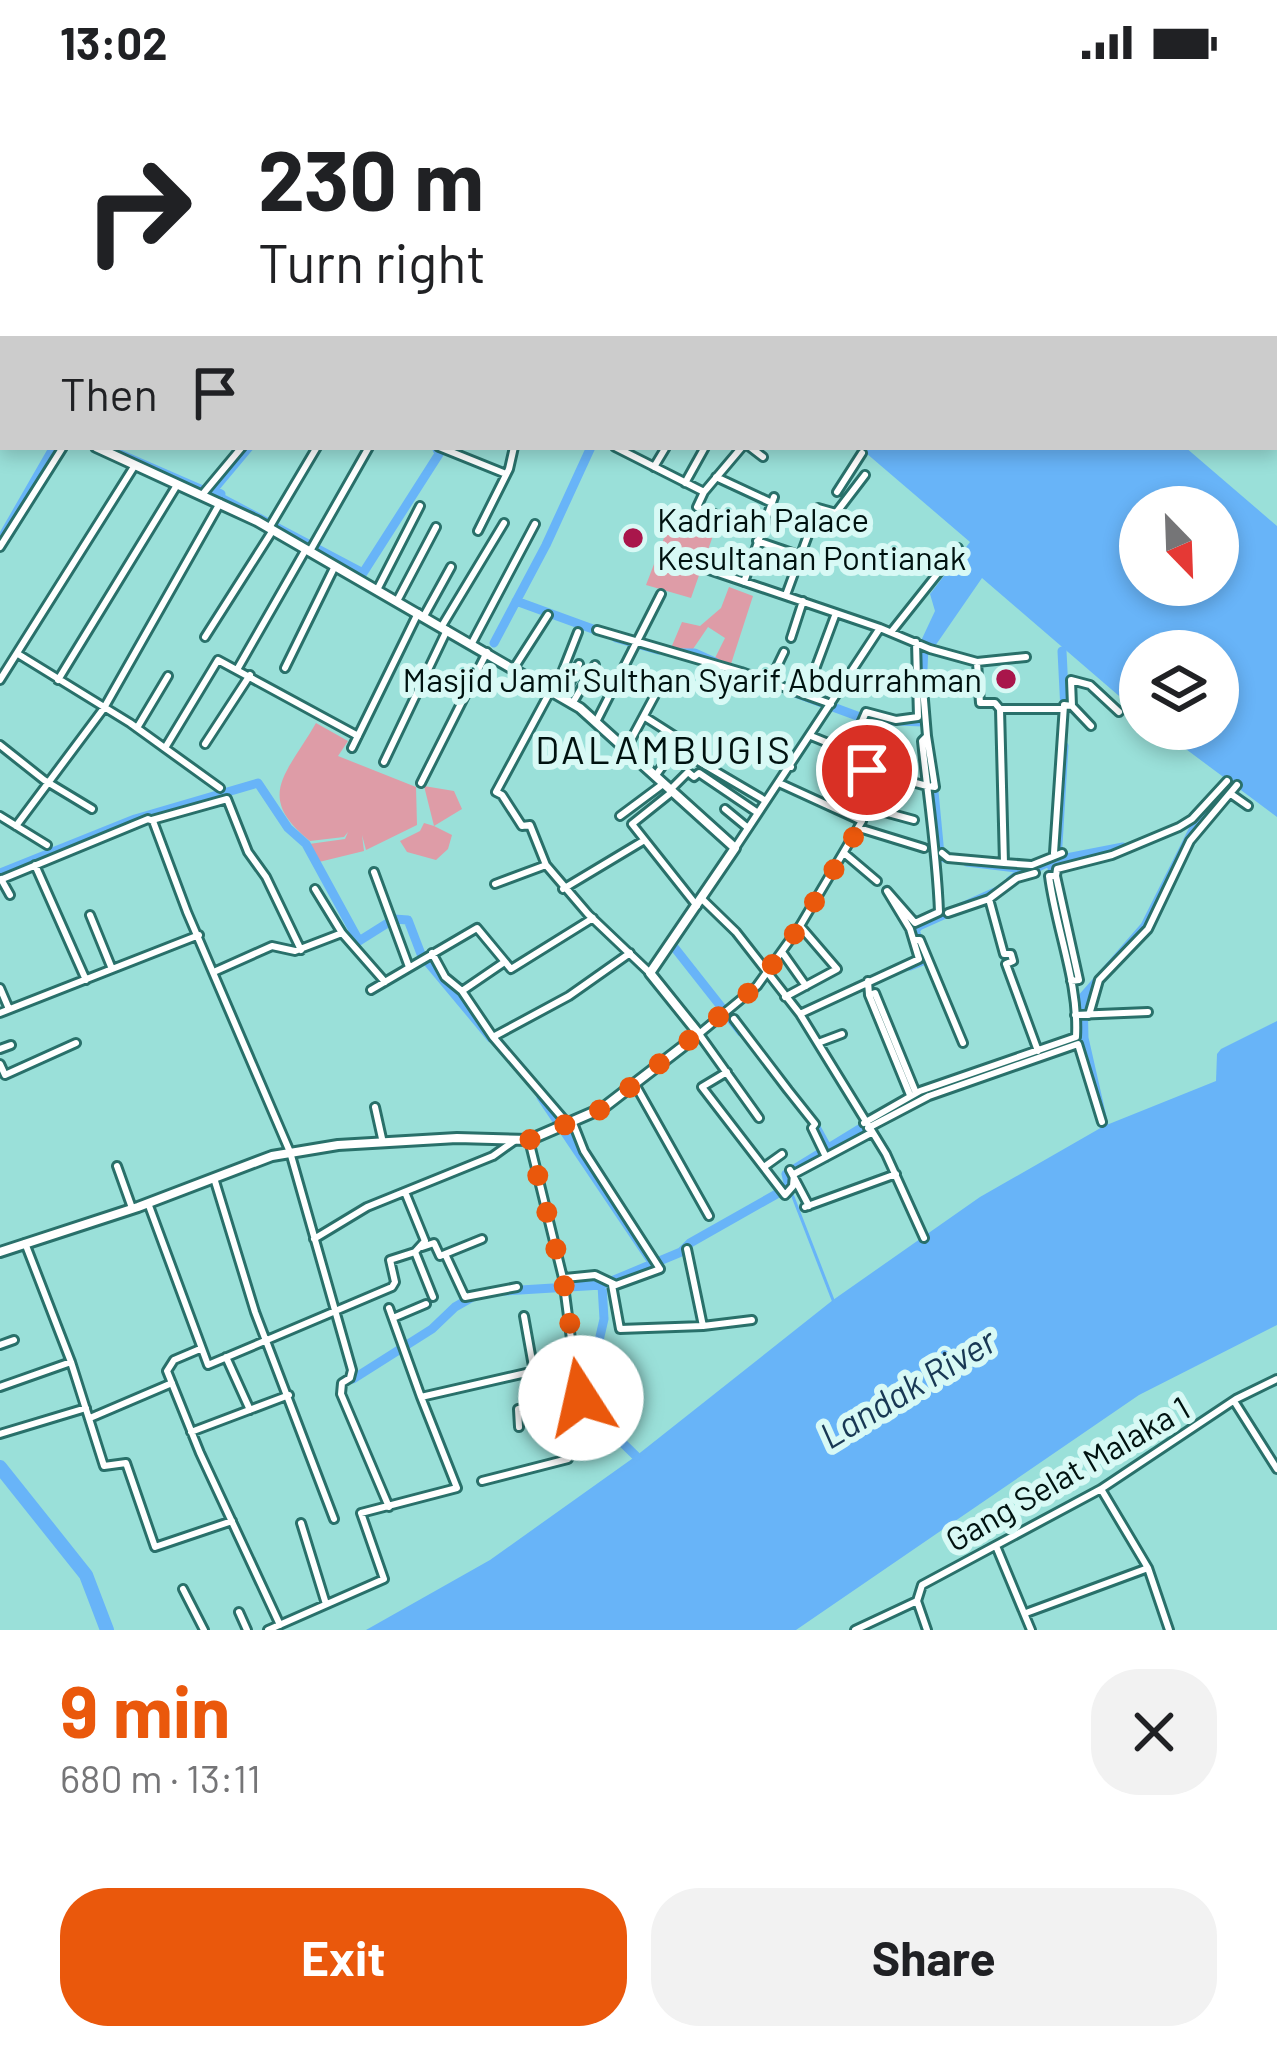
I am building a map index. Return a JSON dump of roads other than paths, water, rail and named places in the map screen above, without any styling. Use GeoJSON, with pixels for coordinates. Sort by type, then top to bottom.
{"type":"FeatureCollection","features":[{"type":"Feature","properties":{"kind":"street"},"geometry":{"type":"LineString","coordinates":[[0,547],[61,450]]}},
{"type":"Feature","properties":{"kind":"street"},"geometry":{"type":"LineString","coordinates":[[109,450],[271,529],[560,696],[596,722],[735,848]]}},
{"type":"Feature","properties":{"kind":"street"},"geometry":{"type":"LineString","coordinates":[[201,496],[239,450]]}},
{"type":"Feature","properties":{"kind":"street"},"geometry":{"type":"LineString","coordinates":[[205,637],[315,450]]}},
{"type":"Feature","properties":{"kind":"street"},"geometry":{"type":"LineString","coordinates":[[238,668],[367,450]]}},
{"type":"Feature","properties":{"kind":"street"},"geometry":{"type":"LineString","coordinates":[[446,450],[506,474]]}},
{"type":"Feature","properties":{"kind":"street"},"geometry":{"type":"LineString","coordinates":[[478,531],[513,450]]}},
{"type":"Feature","properties":{"kind":"street"},"geometry":{"type":"LineString","coordinates":[[624,450],[704,492]]}},
{"type":"Feature","properties":{"kind":"street"},"geometry":{"type":"LineString","coordinates":[[654,466],[663,450]]}},
{"type":"Feature","properties":{"kind":"street"},"geometry":{"type":"LineString","coordinates":[[685,483],[701,450]]}},
{"type":"Feature","properties":{"kind":"street"},"geometry":{"type":"LineString","coordinates":[[688,514],[743,450]]}},
{"type":"Feature","properties":{"kind":"street"},"geometry":{"type":"LineString","coordinates":[[751,450],[763,457]]}},
{"type":"Feature","properties":{"kind":"street"},"geometry":{"type":"LineString","coordinates":[[837,492],[862,453]]}},
{"type":"Feature","properties":{"kind":"street"},"geometry":{"type":"LineString","coordinates":[[0,680],[135,465]]}},
{"type":"Feature","properties":{"kind":"street"},"geometry":{"type":"LineString","coordinates":[[786,596],[818,508],[836,513],[865,475]]}},
{"type":"Feature","properties":{"kind":"street"},"geometry":{"type":"LineString","coordinates":[[716,477],[773,500],[744,582]]}},
{"type":"Feature","properties":{"kind":"street"},"geometry":{"type":"LineString","coordinates":[[58,680],[177,485]]}},
{"type":"Feature","properties":{"kind":"street"},"geometry":{"type":"LineString","coordinates":[[698,501],[698,510],[801,556]]}},
{"type":"Feature","properties":{"kind":"street"},"geometry":{"type":"LineString","coordinates":[[16,826],[104,708],[222,504]]}},
{"type":"Feature","properties":{"kind":"street"},"geometry":{"type":"LineString","coordinates":[[377,590],[420,506]]}},
{"type":"Feature","properties":{"kind":"street"},"geometry":{"type":"LineString","coordinates":[[384,762],[444,627],[504,523]]}},
{"type":"Feature","properties":{"kind":"street"},"geometry":{"type":"LineString","coordinates":[[472,643],[535,524]]}},
{"type":"Feature","properties":{"kind":"street"},"geometry":{"type":"LineString","coordinates":[[397,601],[436,527]]}},
{"type":"Feature","properties":{"kind":"street"},"geometry":{"type":"LineString","coordinates":[[892,631],[958,548]]}},
{"type":"Feature","properties":{"kind":"street"},"geometry":{"type":"LineString","coordinates":[[671,557],[892,631],[930,649],[977,662],[1027,657]]}},
{"type":"Feature","properties":{"kind":"street"},"geometry":{"type":"LineString","coordinates":[[286,668],[335,566]]}},
{"type":"Feature","properties":{"kind":"street"},"geometry":{"type":"LineString","coordinates":[[352,748],[451,567]]}},
{"type":"Feature","properties":{"kind":"street"},"geometry":{"type":"LineString","coordinates":[[596,722],[661,594]]}},
{"type":"Feature","properties":{"kind":"street"},"geometry":{"type":"LineString","coordinates":[[791,638],[803,602]]}},
{"type":"Feature","properties":{"kind":"street"},"geometry":{"type":"LineString","coordinates":[[814,672],[836,613]]}},
{"type":"Feature","properties":{"kind":"street"},"geometry":{"type":"LineString","coordinates":[[514,668],[548,615]]}},
{"type":"Feature","properties":{"kind":"street"},"geometry":{"type":"LineString","coordinates":[[650,973],[880,628]]}},
{"type":"Feature","properties":{"kind":"street"},"geometry":{"type":"LineString","coordinates":[[597,630],[770,681],[828,708]]}},
{"type":"Feature","properties":{"kind":"street"},"geometry":{"type":"LineString","coordinates":[[560,696],[578,632]]}},
{"type":"Feature","properties":{"kind":"street"},"geometry":{"type":"LineString","coordinates":[[845,752],[850,751],[863,718],[916,719],[917,642]]}},
{"type":"Feature","properties":{"kind":"street"},"geometry":{"type":"LineString","coordinates":[[421,783],[488,652]]}},
{"type":"Feature","properties":{"kind":"street"},"geometry":{"type":"LineString","coordinates":[[770,681],[784,652]]}},
{"type":"Feature","properties":{"kind":"street"},"geometry":{"type":"LineString","coordinates":[[18,654],[220,788]]}},
{"type":"Feature","properties":{"kind":"street"},"geometry":{"type":"LineString","coordinates":[[165,748],[216,661],[238,668],[358,736]]}},
{"type":"Feature","properties":{"kind":"street"},"geometry":{"type":"LineString","coordinates":[[977,662],[980,703],[995,703],[1000,710],[1004,863]]}},
{"type":"Feature","properties":{"kind":"street"},"geometry":{"type":"LineString","coordinates":[[579,664],[496,792],[522,826],[530,825],[546,866],[563,889],[650,973],[759,1118]]}},
{"type":"Feature","properties":{"kind":"street"},"geometry":{"type":"LineString","coordinates":[[560,696],[595,665]]}},
{"type":"Feature","properties":{"kind":"street"},"geometry":{"type":"LineString","coordinates":[[205,744],[250,675]]}},
{"type":"Feature","properties":{"kind":"street"},"geometry":{"type":"LineString","coordinates":[[136,728],[168,676]]}},
{"type":"Feature","properties":{"kind":"street"},"geometry":{"type":"LineString","coordinates":[[948,913],[1000,894],[1058,853],[1071,680],[1090,685],[1119,712]]}},
{"type":"Feature","properties":{"kind":"street"},"geometry":{"type":"LineString","coordinates":[[626,749],[662,682]]}},
{"type":"Feature","properties":{"kind":"street"},"geometry":{"type":"LineString","coordinates":[[870,770],[935,787],[923,688],[919,688]]}},
{"type":"Feature","properties":{"kind":"street"},"geometry":{"type":"LineString","coordinates":[[1000,710],[1067,706],[1091,726]]}},
{"type":"Feature","properties":{"kind":"street"},"geometry":{"type":"LineString","coordinates":[[645,717],[680,740],[665,786],[633,824],[699,902],[736,932],[800,1014],[896,1174],[924,1238]]}},
{"type":"Feature","properties":{"kind":"street"},"geometry":{"type":"LineString","coordinates":[[0,1252],[290,1152],[457,1138],[529,1140],[604,1108],[636,1087],[768,973],[860,825],[870,760],[811,736]]}},
{"type":"Feature","properties":{"kind":"street"},"geometry":{"type":"LineString","coordinates":[[0,745],[47,782],[92,808]]}},
{"type":"Feature","properties":{"kind":"street"},"geometry":{"type":"LineString","coordinates":[[676,748],[766,801]]}},
{"type":"Feature","properties":{"kind":"street"},"geometry":{"type":"LineString","coordinates":[[755,751],[791,767]]}},
{"type":"Feature","properties":{"kind":"street"},"geometry":{"type":"LineString","coordinates":[[620,816],[688,772],[694,777],[699,773],[758,814]]}},
{"type":"Feature","properties":{"kind":"street"},"geometry":{"type":"LineString","coordinates":[[1102,1122],[1077,1041],[1075,980],[1053,876],[1057,869],[1112,855],[1192,819],[1227,782]]}},
{"type":"Feature","properties":{"kind":"street"},"geometry":{"type":"LineString","coordinates":[[779,783],[860,825],[924,848]]}},
{"type":"Feature","properties":{"kind":"street"},"geometry":{"type":"LineString","coordinates":[[1088,1015],[1096,977],[1148,929],[1190,841],[1237,785]]}},
{"type":"Feature","properties":{"kind":"street"},"geometry":{"type":"LineString","coordinates":[[927,786],[939,912],[915,923],[887,892],[916,940],[963,1043]]}},
{"type":"Feature","properties":{"kind":"street"},"geometry":{"type":"LineString","coordinates":[[1227,795],[1233,793],[1248,806]]}},
{"type":"Feature","properties":{"kind":"street"},"geometry":{"type":"LineString","coordinates":[[10,895],[1,880],[152,820],[227,799],[248,852],[266,877],[302,950]]}},
{"type":"Feature","properties":{"kind":"street"},"geometry":{"type":"LineString","coordinates":[[866,807],[914,820]]}},
{"type":"Feature","properties":{"kind":"street"},"geometry":{"type":"LineString","coordinates":[[725,809],[748,828]]}},
{"type":"Feature","properties":{"kind":"street"},"geometry":{"type":"LineString","coordinates":[[0,816],[47,845]]}},
{"type":"Feature","properties":{"kind":"street"},"geometry":{"type":"LineString","coordinates":[[152,820],[290,1152],[352,1370],[342,1383],[341,1394],[389,1507]]}},
{"type":"Feature","properties":{"kind":"street"},"geometry":{"type":"LineString","coordinates":[[563,889],[644,841]]}},
{"type":"Feature","properties":{"kind":"street"},"geometry":{"type":"LineString","coordinates":[[844,853],[877,880]]}},
{"type":"Feature","properties":{"kind":"street"},"geometry":{"type":"LineString","coordinates":[[942,853],[947,858],[1033,871]]}},
{"type":"Feature","properties":{"kind":"street"},"geometry":{"type":"LineString","coordinates":[[35,865],[86,980]]}},
{"type":"Feature","properties":{"kind":"street"},"geometry":{"type":"LineString","coordinates":[[495,884],[546,866]]}},
{"type":"Feature","properties":{"kind":"street"},"geometry":{"type":"LineString","coordinates":[[374,872],[409,967]]}},
{"type":"Feature","properties":{"kind":"street"},"geometry":{"type":"LineString","coordinates":[[315,890],[342,933],[385,982]]}},
{"type":"Feature","properties":{"kind":"street"},"geometry":{"type":"LineString","coordinates":[[988,899],[1004,954],[1011,953],[1013,961],[1006,964],[1038,1052]]}},
{"type":"Feature","properties":{"kind":"street"},"geometry":{"type":"LineString","coordinates":[[90,915],[112,969]]}},
{"type":"Feature","properties":{"kind":"street"},"geometry":{"type":"LineString","coordinates":[[371,990],[478,927],[512,969],[593,918]]}},
{"type":"Feature","properties":{"kind":"street"},"geometry":{"type":"LineString","coordinates":[[785,997],[837,968],[800,926]]}},
{"type":"Feature","properties":{"kind":"street"},"geometry":{"type":"LineString","coordinates":[[216,971],[274,945],[288,952],[302,950],[342,933]]}},
{"type":"Feature","properties":{"kind":"street"},"geometry":{"type":"LineString","coordinates":[[0,1013],[199,935]]}},
{"type":"Feature","properties":{"kind":"street"},"geometry":{"type":"LineString","coordinates":[[800,1014],[918,960],[916,940]]}},
{"type":"Feature","properties":{"kind":"street"},"geometry":{"type":"LineString","coordinates":[[493,1037],[569,996],[630,952]]}},
{"type":"Feature","properties":{"kind":"street"},"geometry":{"type":"LineString","coordinates":[[782,952],[806,986]]}},
{"type":"Feature","properties":{"kind":"street"},"geometry":{"type":"LineString","coordinates":[[430,955],[566,1125],[658,1263],[658,1270],[609,1283],[595,1275],[564,1285]]}},
{"type":"Feature","properties":{"kind":"street"},"geometry":{"type":"LineString","coordinates":[[462,991],[503,962]]}},
{"type":"Feature","properties":{"kind":"street"},"geometry":{"type":"LineString","coordinates":[[868,981],[869,995],[912,1095]]}},
{"type":"Feature","properties":{"kind":"street"},"geometry":{"type":"LineString","coordinates":[[0,988],[9,1009]]}},
{"type":"Feature","properties":{"kind":"street"},"geometry":{"type":"LineString","coordinates":[[1076,1015],[1148,1012]]}},
{"type":"Feature","properties":{"kind":"street"},"geometry":{"type":"LineString","coordinates":[[734,1019],[815,1124],[812,1128],[826,1156]]}},
{"type":"Feature","properties":{"kind":"street"},"geometry":{"type":"LineString","coordinates":[[818,1042],[842,1034]]}},
{"type":"Feature","properties":{"kind":"street"},"geometry":{"type":"LineString","coordinates":[[1009,1064],[1077,1041]]}},
{"type":"Feature","properties":{"kind":"street"},"geometry":{"type":"LineString","coordinates":[[792,1173],[826,1156],[912,1095],[1077,1041]]}},
{"type":"Feature","properties":{"kind":"street"},"geometry":{"type":"LineString","coordinates":[[0,1064],[5,1076],[76,1043]]}},
{"type":"Feature","properties":{"kind":"street"},"geometry":{"type":"LineString","coordinates":[[0,1049],[11,1045]]}},
{"type":"Feature","properties":{"kind":"street"},"geometry":{"type":"LineString","coordinates":[[727,1072],[702,1088],[788,1192],[792,1173]]}},
{"type":"Feature","properties":{"kind":"street"},"geometry":{"type":"LineString","coordinates":[[884,1115],[963,1080]]}},
{"type":"Feature","properties":{"kind":"street"},"geometry":{"type":"LineString","coordinates":[[636,1087],[709,1216]]}},
{"type":"Feature","properties":{"kind":"street"},"geometry":{"type":"LineString","coordinates":[[375,1107],[383,1143]]}},
{"type":"Feature","properties":{"kind":"street"},"geometry":{"type":"LineString","coordinates":[[529,1140],[564,1285],[581,1398],[556,1406]]}},
{"type":"Feature","properties":{"kind":"street"},"geometry":{"type":"LineString","coordinates":[[313,1239],[367,1207],[493,1156],[514,1141]]}},
{"type":"Feature","properties":{"kind":"street"},"geometry":{"type":"LineString","coordinates":[[764,1167],[782,1154]]}},
{"type":"Feature","properties":{"kind":"street"},"geometry":{"type":"LineString","coordinates":[[117,1166],[133,1208]]}},
{"type":"Feature","properties":{"kind":"street"},"geometry":{"type":"LineString","coordinates":[[792,1173],[807,1207],[896,1174]]}},
{"type":"Feature","properties":{"kind":"street"},"geometry":{"type":"LineString","coordinates":[[214,1178],[334,1519]]}},
{"type":"Feature","properties":{"kind":"street"},"geometry":{"type":"LineString","coordinates":[[404,1191],[424,1238],[418,1250],[433,1297]]}},
{"type":"Feature","properties":{"kind":"street"},"geometry":{"type":"LineString","coordinates":[[148,1203],[208,1365],[394,1285],[390,1260],[434,1243],[440,1256],[482,1239]]}},
{"type":"Feature","properties":{"kind":"street"},"geometry":{"type":"LineString","coordinates":[[26,1243],[104,1466],[126,1463],[155,1547],[232,1521]]}},
{"type":"Feature","properties":{"kind":"street"},"geometry":{"type":"LineString","coordinates":[[687,1249],[704,1326]]}},
{"type":"Feature","properties":{"kind":"street"},"geometry":{"type":"LineString","coordinates":[[446,1254],[465,1297],[518,1286]]}},
{"type":"Feature","properties":{"kind":"street"},"geometry":{"type":"LineString","coordinates":[[609,1283],[620,1330],[752,1320]]}},
{"type":"Feature","properties":{"kind":"street"},"geometry":{"type":"LineString","coordinates":[[393,1318],[426,1304]]}},
{"type":"Feature","properties":{"kind":"street"},"geometry":{"type":"LineString","coordinates":[[268,1630],[384,1579],[361,1514],[457,1488],[388,1308]]}},
{"type":"Feature","properties":{"kind":"street"},"geometry":{"type":"LineString","coordinates":[[524,1316],[534,1372]]}},
{"type":"Feature","properties":{"kind":"street"},"geometry":{"type":"LineString","coordinates":[[0,1345],[14,1340]]}},
{"type":"Feature","properties":{"kind":"street"},"geometry":{"type":"LineString","coordinates":[[200,1348],[170,1364],[167,1371],[280,1625]]}},
{"type":"Feature","properties":{"kind":"street"},"geometry":{"type":"LineString","coordinates":[[226,1357],[250,1410]]}},
{"type":"Feature","properties":{"kind":"street"},"geometry":{"type":"LineString","coordinates":[[0,1387],[71,1362]]}},
{"type":"Feature","properties":{"kind":"street"},"geometry":{"type":"LineString","coordinates":[[422,1397],[574,1362]]}},
{"type":"Feature","properties":{"kind":"street","name":"Gang Selat Malaka 1"},"geometry":{"type":"LineString","coordinates":[[855,1630],[917,1601],[922,1586],[1101,1490],[1234,1401],[1277,1379]]}},
{"type":"Feature","properties":{"kind":"street"},"geometry":{"type":"LineString","coordinates":[[90,1418],[172,1383]]}},
{"type":"Feature","properties":{"kind":"street"},"geometry":{"type":"LineString","coordinates":[[191,1432],[290,1395]]}},
{"type":"Feature","properties":{"kind":"street"},"geometry":{"type":"LineString","coordinates":[[1234,1401],[1277,1469]]}},
{"type":"Feature","properties":{"kind":"street"},"geometry":{"type":"LineString","coordinates":[[482,1481],[568,1459],[554,1402],[518,1409],[519,1427]]}},
{"type":"Feature","properties":{"kind":"street"},"geometry":{"type":"LineString","coordinates":[[0,1435],[86,1408]]}},
{"type":"Feature","properties":{"kind":"street"},"geometry":{"type":"LineString","coordinates":[[1101,1490],[1148,1568],[1169,1630]]}},
{"type":"Feature","properties":{"kind":"street"},"geometry":{"type":"LineString","coordinates":[[301,1523],[326,1604]]}},
{"type":"Feature","properties":{"kind":"street"},"geometry":{"type":"LineString","coordinates":[[996,1546],[1031,1630]]}},
{"type":"Feature","properties":{"kind":"street"},"geometry":{"type":"LineString","coordinates":[[1025,1613],[1148,1568]]}},
{"type":"Feature","properties":{"kind":"street"},"geometry":{"type":"LineString","coordinates":[[183,1589],[204,1630]]}},
{"type":"Feature","properties":{"kind":"street"},"geometry":{"type":"LineString","coordinates":[[917,1601],[927,1630]]}},
{"type":"Feature","properties":{"kind":"street"},"geometry":{"type":"LineString","coordinates":[[239,1612],[248,1630]]}},
{"type":"Feature","properties":{"kind":"water"},"geometry":{"type":"Polygon","coordinates":[[[863,450],[1188,450],[1230,486],[1119,486],[1119,606],[1239,606],[1239,493],[1277,526],[1277,817],[1187,750],[1239,750],[1239,630],[1119,630],[1119,696],[982,578],[933,649],[920,643],[935,611],[930,594],[970,542],[863,450]]]}},
{"type":"Feature","properties":{"kind":"water","name":"Landak River"},"geometry":{"type":"Polygon","coordinates":[[[1277,1021],[1277,1325],[1139,1395],[796,1630],[366,1630],[490,1560],[636,1456],[833,1300],[980,1197],[1104,1126],[1216,1081],[1221,1049],[1277,1021]]]}},
{"type":"Feature","properties":{"kind":"waterway"},"geometry":{"type":"LineString","coordinates":[[0,541],[52,450]]}},
{"type":"Feature","properties":{"kind":"waterway"},"geometry":{"type":"LineString","coordinates":[[221,494],[213,490],[246,450]]}},
{"type":"Feature","properties":{"kind":"waterway"},"geometry":{"type":"LineString","coordinates":[[115,452],[223,499],[363,573],[437,450]]}},
{"type":"Feature","properties":{"kind":"waterway"},"geometry":{"type":"LineString","coordinates":[[494,643],[590,450]]}},
{"type":"Feature","properties":{"kind":"waterway"},"geometry":{"type":"LineString","coordinates":[[516,601],[601,632]]}},
{"type":"Feature","properties":{"kind":"waterway"},"geometry":{"type":"LineString","coordinates":[[616,638],[658,650]]}},
{"type":"Feature","properties":{"kind":"waterway"},"geometry":{"type":"LineString","coordinates":[[922,693],[924,645]]}},
{"type":"Feature","properties":{"kind":"waterway"},"geometry":{"type":"LineString","coordinates":[[1062,651],[1065,711]]}},
{"type":"Feature","properties":{"kind":"waterway"},"geometry":{"type":"LineString","coordinates":[[674,653],[695,653],[715,662]]}},
{"type":"Feature","properties":{"kind":"waterway"},"geometry":{"type":"LineString","coordinates":[[787,690],[868,720],[924,722]]}},
{"type":"Feature","properties":{"kind":"waterway"},"geometry":{"type":"LineString","coordinates":[[1057,861],[1064,746]]}},
{"type":"Feature","properties":{"kind":"waterway"},"geometry":{"type":"LineString","coordinates":[[933,781],[944,858]]}},
{"type":"Feature","properties":{"kind":"waterway"},"geometry":{"type":"LineString","coordinates":[[0,873],[135,819],[258,783],[288,828],[306,844],[359,941],[394,919],[408,920],[421,954],[491,1038]]}},
{"type":"Feature","properties":{"kind":"waterway"},"geometry":{"type":"LineString","coordinates":[[1189,822],[1199,818],[1228,786]]}},
{"type":"Feature","properties":{"kind":"waterway"},"geometry":{"type":"LineString","coordinates":[[1104,1126],[1084,1038],[1083,997],[1145,926],[1199,818]]}},
{"type":"Feature","properties":{"kind":"waterway"},"geometry":{"type":"LineString","coordinates":[[1010,881],[1024,869],[1123,847]]}},
{"type":"Feature","properties":{"kind":"waterway"},"geometry":{"type":"LineString","coordinates":[[1051,861],[1059,915]]}},
{"type":"Feature","properties":{"kind":"waterway"},"geometry":{"type":"LineString","coordinates":[[967,862],[1024,869]]}},
{"type":"Feature","properties":{"kind":"waterway"},"geometry":{"type":"LineString","coordinates":[[910,966],[925,960],[915,930],[919,926],[997,891]]}},
{"type":"Feature","properties":{"kind":"waterway"},"geometry":{"type":"LineString","coordinates":[[674,947],[741,1032]]}},
{"type":"Feature","properties":{"kind":"waterway"},"geometry":{"type":"LineString","coordinates":[[1039,1053],[1084,1038]]}},
{"type":"Feature","properties":{"kind":"waterway"},"geometry":{"type":"LineString","coordinates":[[909,1100],[961,1080]]}},
{"type":"Feature","properties":{"kind":"waterway"},"geometry":{"type":"LineString","coordinates":[[541,1097],[652,1262]]}},
{"type":"Feature","properties":{"kind":"waterway"},"geometry":{"type":"LineString","coordinates":[[812,1120],[828,1149]]}},
{"type":"Feature","properties":{"kind":"waterway"},"geometry":{"type":"LineString","coordinates":[[504,1291],[602,1285],[681,1252],[789,1187],[786,1174],[874,1120]]}},
{"type":"Feature","properties":{"kind":"waterway"},"geometry":{"type":"LineString","coordinates":[[790,1189],[833,1300]]}},
{"type":"Feature","properties":{"kind":"waterway"},"geometry":{"type":"LineString","coordinates":[[602,1285],[604,1319],[590,1380],[600,1421],[636,1456]]}},
{"type":"Feature","properties":{"kind":"waterway"},"geometry":{"type":"LineString","coordinates":[[353,1379],[476,1295]]}},
{"type":"Feature","properties":{"kind":"waterway"},"geometry":{"type":"LineString","coordinates":[[0,1467],[86,1575],[107,1630]]}},
{"type":"Feature","properties":{"kind":"place","name":"Kadriah Palace Kesultanan Pontianak"},"geometry":{"type":"Point","coordinates":[633,538]}},
{"type":"Feature","properties":{"kind":"place","name":"Masjid Jami' Sulthan Syarif Abdurrahman"},"geometry":{"type":"Point","coordinates":[1006,679]}},
{"type":"Feature","properties":{"kind":"district","name":"DALAMBUGIS"},"geometry":{"type":"Point","coordinates":[664,748]}}]}
